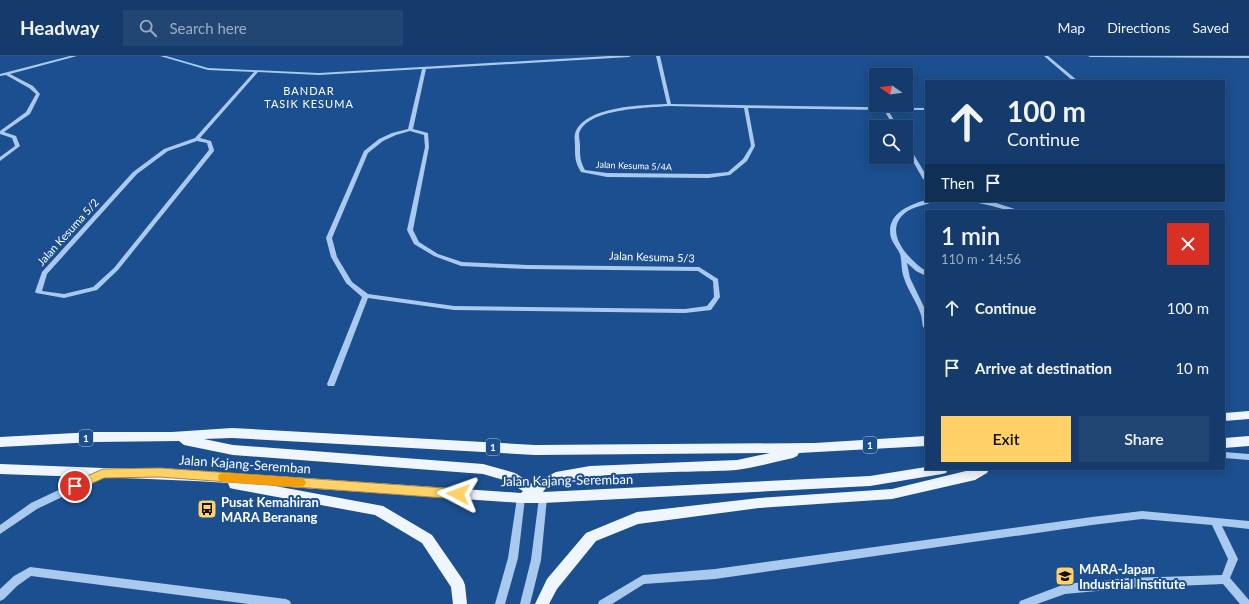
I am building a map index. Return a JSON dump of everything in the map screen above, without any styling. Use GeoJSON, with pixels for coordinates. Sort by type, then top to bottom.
{"type":"FeatureCollection","features":[{"type":"Feature","properties":{"kind":"main road"},"geometry":{"type":"LineString","coordinates":[[1225,417],[1249,415]]}},
{"type":"Feature","properties":{"kind":"main road","name":"Jalan Kajang-Seremban"},"geometry":{"type":"LineString","coordinates":[[0,442],[94,437],[172,437],[232,433],[535,450],[815,448],[925,441]]}},
{"type":"Feature","properties":{"kind":"main road"},"geometry":{"type":"LineString","coordinates":[[172,437],[233,450],[483,469],[510,477],[543,498]]}},
{"type":"Feature","properties":{"kind":"main road"},"geometry":{"type":"LineString","coordinates":[[1225,443],[1249,441]]}},
{"type":"Feature","properties":{"kind":"main road"},"geometry":{"type":"LineString","coordinates":[[521,498],[532,490],[556,477],[590,471],[737,465],[815,448]]}},
{"type":"Feature","properties":{"kind":"main road","name":"Jalan Kajang-Seremban"},"geometry":{"type":"LineString","coordinates":[[0,469],[103,473],[160,473],[521,498],[870,481],[936,470]]}},
{"type":"Feature","properties":{"kind":"main road"},"geometry":{"type":"LineString","coordinates":[[542,604],[552,584],[590,537],[637,518],[759,503],[892,494],[976,475],[982,470]]}},
{"type":"Feature","properties":{"kind":"main road"},"geometry":{"type":"LineString","coordinates":[[160,473],[280,492],[378,510],[427,539],[458,585],[460,604]]}},
{"type":"Feature","properties":{"kind":"street"},"geometry":{"type":"LineString","coordinates":[[0,75],[75,56]]}},
{"type":"Feature","properties":{"kind":"street"},"geometry":{"type":"LineString","coordinates":[[162,56],[208,69],[318,74],[424,68],[553,58],[629,56]]}},
{"type":"Feature","properties":{"kind":"street"},"geometry":{"type":"LineString","coordinates":[[658,56],[669,105]]}},
{"type":"Feature","properties":{"kind":"street"},"geometry":{"type":"LineString","coordinates":[[1046,56],[1075,80]]}},
{"type":"Feature","properties":{"kind":"street"},"geometry":{"type":"LineString","coordinates":[[1090,56],[1249,57]]}},
{"type":"Feature","properties":{"kind":"street"},"geometry":{"type":"LineString","coordinates":[[410,130],[424,68]]}},
{"type":"Feature","properties":{"kind":"street","name":"Jalan Kesuma 5/2"},"geometry":{"type":"LineString","coordinates":[[197,139],[210,142],[212,150],[116,269],[95,289],[64,296],[38,292],[44,273],[135,173],[166,150],[197,139],[256,72]]}},
{"type":"Feature","properties":{"kind":"street"},"geometry":{"type":"LineString","coordinates":[[1,133],[28,113],[38,94],[31,87],[6,73]]}},
{"type":"Feature","properties":{"kind":"street","name":"Jalan Kesuma 5/4A"},"geometry":{"type":"LineString","coordinates":[[746,107],[753,146],[746,160],[730,173],[708,176],[615,175],[582,171],[578,162],[577,134],[584,123],[598,115],[623,108],[669,105],[869,108]]}},
{"type":"Feature","properties":{"kind":"street","name":"Jalan Kesuma 5/4A"},"geometry":{"type":"LineString","coordinates":[[913,109],[925,109]]}},
{"type":"Feature","properties":{"kind":"street","name":"Jalan Kesuma 5/3"},"geometry":{"type":"LineString","coordinates":[[410,130],[426,134],[427,147],[410,230],[416,244],[436,255],[461,264],[527,267],[699,269],[716,280],[717,297],[709,308],[685,311],[454,308],[366,296],[348,283],[334,257],[329,238],[366,152],[381,140],[394,134],[410,130]]}},
{"type":"Feature","properties":{"kind":"street"},"geometry":{"type":"LineString","coordinates":[[0,159],[18,146],[14,137],[1,133]]}},
{"type":"Feature","properties":{"kind":"street"},"geometry":{"type":"LineString","coordinates":[[913,157],[925,177]]}},
{"type":"Feature","properties":{"kind":"street"},"geometry":{"type":"LineString","coordinates":[[925,273],[904,256],[894,240],[893,225],[901,213],[916,204],[926,202]]}},
{"type":"Feature","properties":{"kind":"street"},"geometry":{"type":"LineString","coordinates":[[982,202],[1013,210]]}},
{"type":"Feature","properties":{"kind":"street"},"geometry":{"type":"LineString","coordinates":[[904,256],[907,278],[924,314],[925,320]]}},
{"type":"Feature","properties":{"kind":"street"},"geometry":{"type":"LineString","coordinates":[[331,384],[366,296]]}},
{"type":"Feature","properties":{"kind":"street"},"geometry":{"type":"LineString","coordinates":[[1225,456],[1249,457]]}},
{"type":"Feature","properties":{"kind":"street"},"geometry":{"type":"LineString","coordinates":[[0,530],[34,506],[103,473]]}},
{"type":"Feature","properties":{"kind":"street"},"geometry":{"type":"LineString","coordinates":[[500,604],[513,558],[521,498]]}},
{"type":"Feature","properties":{"kind":"street"},"geometry":{"type":"LineString","coordinates":[[525,604],[536,560],[543,498]]}},
{"type":"Feature","properties":{"kind":"street"},"geometry":{"type":"LineString","coordinates":[[603,604],[643,580],[715,574],[1142,515],[1249,525]]}},
{"type":"Feature","properties":{"kind":"street"},"geometry":{"type":"LineString","coordinates":[[1215,521],[1233,559],[1224,579]]}},
{"type":"Feature","properties":{"kind":"street"},"geometry":{"type":"LineString","coordinates":[[0,596],[10,585],[30,571],[286,604]]}},
{"type":"Feature","properties":{"kind":"street"},"geometry":{"type":"LineString","coordinates":[[1024,604],[1065,589],[1129,583],[1224,579]]}},
{"type":"Feature","properties":{"kind":"street"},"geometry":{"type":"LineString","coordinates":[[1224,579],[1246,604]]}},
{"type":"Feature","properties":{"kind":"slow traffic"},"geometry":{"type":"LineString","coordinates":[[223,477],[300,483]]}},
{"type":"Feature","properties":{"kind":"place","name":"Pusat Kemahiran MARA Beranang"},"geometry":{"type":"Point","coordinates":[207,509]}},
{"type":"Feature","properties":{"kind":"place","name":"MARA-Japan Industrial Institute"},"geometry":{"type":"Point","coordinates":[1065,576]}},
{"type":"Feature","properties":{"kind":"district","name":"BANDAR TASIK KESUMA"},"geometry":{"type":"Point","coordinates":[309,97]}},
{"type":"Feature","properties":{"kind":"route"},"geometry":{"type":"LineString","coordinates":[[75,486],[103,473],[160,473],[458,494]]}}]}
